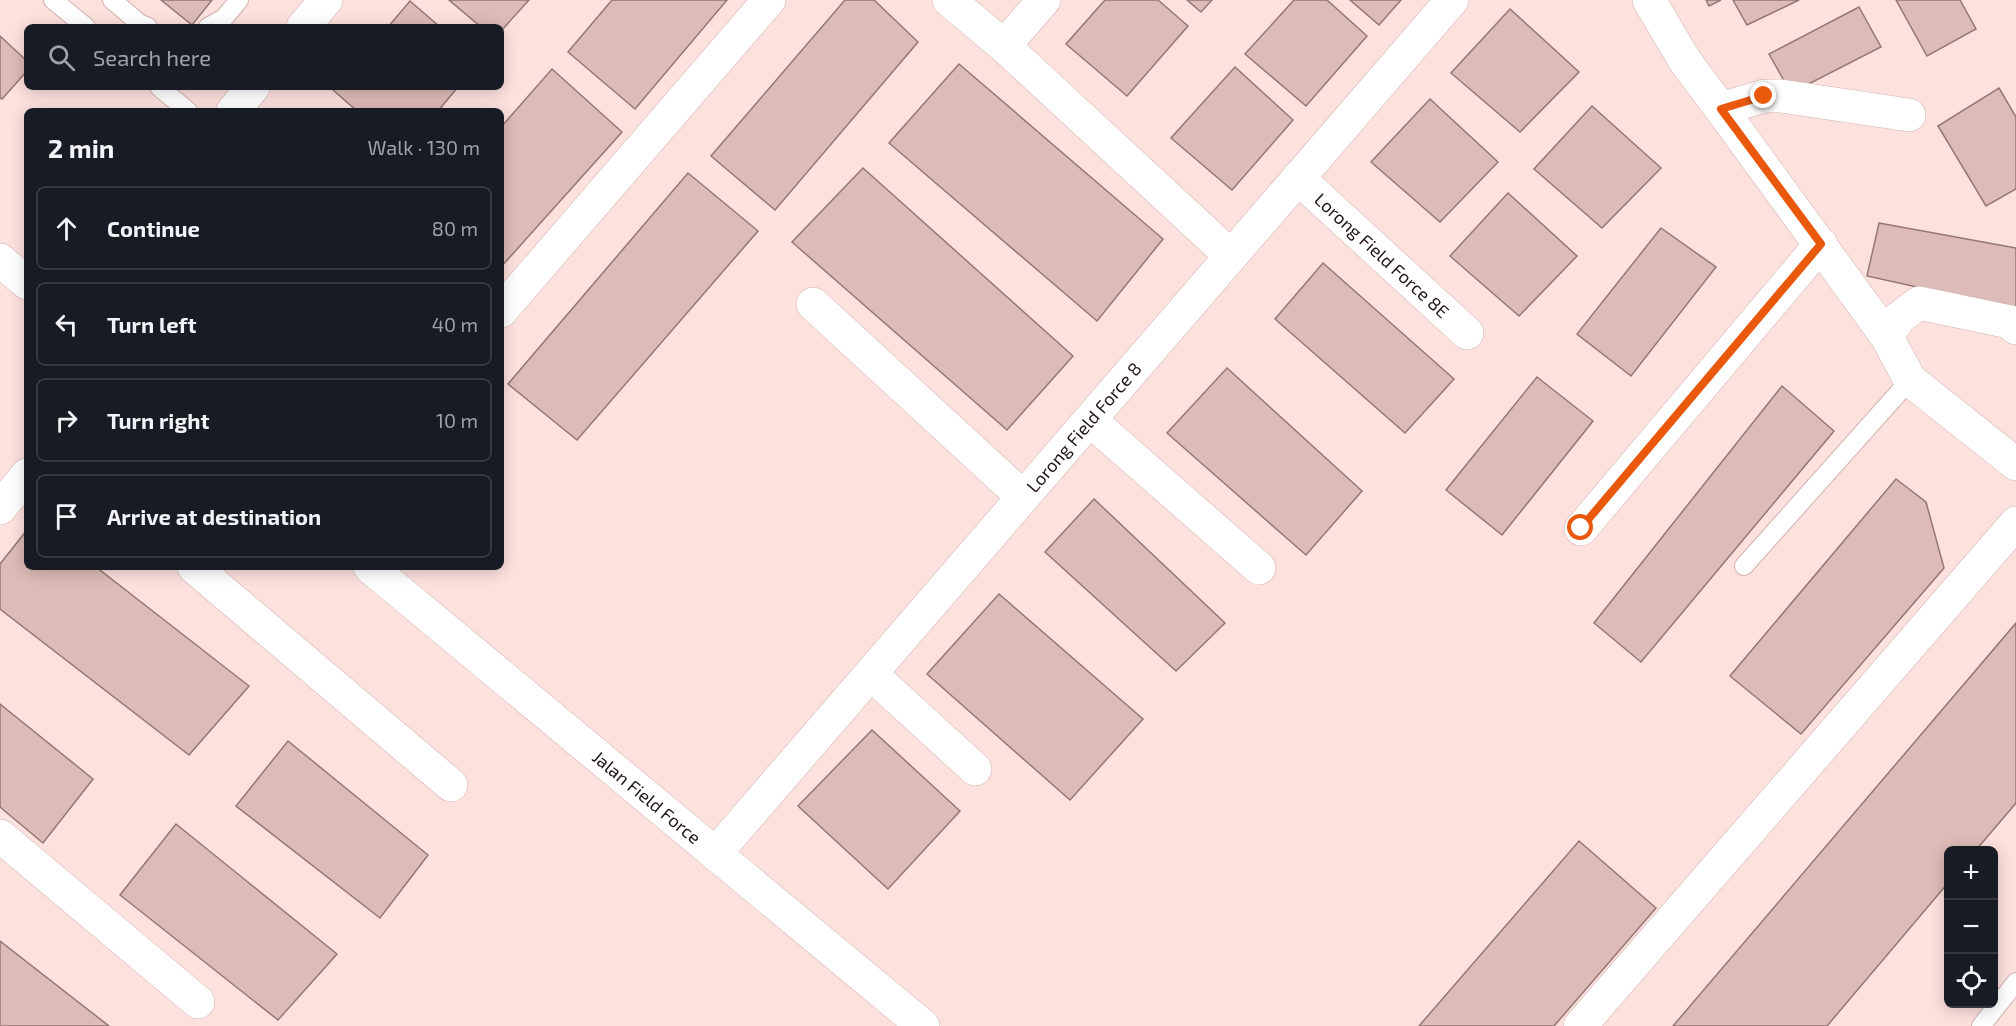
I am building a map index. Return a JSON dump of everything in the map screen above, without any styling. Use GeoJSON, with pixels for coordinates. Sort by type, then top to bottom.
{"type":"FeatureCollection","features":[{"type":"Feature","properties":{"kind":"street"},"geometry":{"type":"LineString","coordinates":[[306,24],[326,0]]}},
{"type":"Feature","properties":{"kind":"street"},"geometry":{"type":"LineString","coordinates":[[504,308],[769,0]]}},
{"type":"Feature","properties":{"kind":"street"},"geometry":{"type":"LineString","coordinates":[[949,0],[1004,46],[1231,256]]}},
{"type":"Feature","properties":{"kind":"street"},"geometry":{"type":"LineString","coordinates":[[1004,46],[1044,0]]}},
{"type":"Feature","properties":{"kind":"street","name":"Lorong Field Force 8"},"geometry":{"type":"LineString","coordinates":[[716,854],[1452,0]]}},
{"type":"Feature","properties":{"kind":"street"},"geometry":{"type":"LineString","coordinates":[[1649,0],[1685,61],[1887,337],[1910,380],[2016,464]]}},
{"type":"Feature","properties":{"kind":"street"},"geometry":{"type":"LineString","coordinates":[[236,108],[250,90]]}},
{"type":"Feature","properties":{"kind":"street"},"geometry":{"type":"LineString","coordinates":[[1721,109],[1764,96],[1781,96],[1909,115]]}},
{"type":"Feature","properties":{"kind":"street","name":"Lorong Field Force 8E"},"geometry":{"type":"LineString","coordinates":[[1298,178],[1467,333]]}},
{"type":"Feature","properties":{"kind":"street"},"geometry":{"type":"LineString","coordinates":[[1581,528],[1821,244]]}},
{"type":"Feature","properties":{"kind":"street"},"geometry":{"type":"LineString","coordinates":[[0,260],[24,280]]}},
{"type":"Feature","properties":{"kind":"street"},"geometry":{"type":"LineString","coordinates":[[1887,337],[1899,318],[1919,303],[2010,321],[2016,328]]}},
{"type":"Feature","properties":{"kind":"street"},"geometry":{"type":"LineString","coordinates":[[813,304],[1023,497]]}},
{"type":"Feature","properties":{"kind":"street"},"geometry":{"type":"LineString","coordinates":[[1090,420],[1259,568]]}},
{"type":"Feature","properties":{"kind":"street"},"geometry":{"type":"LineString","coordinates":[[0,508],[24,479]]}},
{"type":"Feature","properties":{"kind":"street"},"geometry":{"type":"LineString","coordinates":[[1580,1026],[2016,524]]}},
{"type":"Feature","properties":{"kind":"street"},"geometry":{"type":"LineString","coordinates":[[198,570],[451,784]]}},
{"type":"Feature","properties":{"kind":"street","name":"Jalan Field Force"},"geometry":{"type":"LineString","coordinates":[[374,570],[923,1026]]}},
{"type":"Feature","properties":{"kind":"street"},"geometry":{"type":"LineString","coordinates":[[871,674],[975,769]]}},
{"type":"Feature","properties":{"kind":"street"},"geometry":{"type":"LineString","coordinates":[[0,836],[198,1002]]}},
{"type":"Feature","properties":{"kind":"lane"},"geometry":{"type":"LineString","coordinates":[[112,0],[141,24]]}},
{"type":"Feature","properties":{"kind":"lane"},"geometry":{"type":"LineString","coordinates":[[213,24],[224,18],[239,0]]}},
{"type":"Feature","properties":{"kind":"lane"},"geometry":{"type":"LineString","coordinates":[[62,3],[83,24]]}},
{"type":"Feature","properties":{"kind":"lane"},"geometry":{"type":"LineString","coordinates":[[163,90],[184,108]]}},
{"type":"Feature","properties":{"kind":"lane"},"geometry":{"type":"LineString","coordinates":[[1744,566],[1910,380]]}},
{"type":"Feature","properties":{"kind":"lane"},"geometry":{"type":"LineString","coordinates":[[1981,1026],[2016,982]]}},
{"type":"Feature","properties":{"kind":"building"},"geometry":{"type":"Polygon","coordinates":[[[161,0],[212,0],[191,24],[161,0]]]}},
{"type":"Feature","properties":{"kind":"building"},"geometry":{"type":"Polygon","coordinates":[[[449,0],[529,0],[504,28],[504,24],[477,24],[449,0]]]}},
{"type":"Feature","properties":{"kind":"building"},"geometry":{"type":"Polygon","coordinates":[[[612,0],[727,0],[635,109],[568,52],[612,0]]]}},
{"type":"Feature","properties":{"kind":"building"},"geometry":{"type":"Polygon","coordinates":[[[845,0],[874,0],[918,42],[775,210],[711,156],[845,0]]]}},
{"type":"Feature","properties":{"kind":"building"},"geometry":{"type":"Polygon","coordinates":[[[1105,0],[1158,0],[1188,26],[1127,96],[1066,44],[1105,0]]]}},
{"type":"Feature","properties":{"kind":"building"},"geometry":{"type":"Polygon","coordinates":[[[1187,0],[1212,0],[1201,12],[1187,0]]]}},
{"type":"Feature","properties":{"kind":"building"},"geometry":{"type":"Polygon","coordinates":[[[1294,0],[1327,0],[1367,36],[1306,106],[1245,54],[1294,0]]]}},
{"type":"Feature","properties":{"kind":"building"},"geometry":{"type":"Polygon","coordinates":[[[1350,0],[1401,0],[1379,25],[1350,0]]]}},
{"type":"Feature","properties":{"kind":"building"},"geometry":{"type":"Polygon","coordinates":[[[1706,0],[1721,0],[1709,6],[1706,0]]]}},
{"type":"Feature","properties":{"kind":"building"},"geometry":{"type":"Polygon","coordinates":[[[1733,0],[1799,0],[1747,25],[1733,0]]]}},
{"type":"Feature","properties":{"kind":"building"},"geometry":{"type":"Polygon","coordinates":[[[1896,0],[1960,0],[1976,29],[1927,56],[1896,0]]]}},
{"type":"Feature","properties":{"kind":"building"},"geometry":{"type":"Polygon","coordinates":[[[410,1],[437,24],[391,24],[410,1]]]}},
{"type":"Feature","properties":{"kind":"building"},"geometry":{"type":"Polygon","coordinates":[[[1859,7],[1881,47],[1791,93],[1769,54],[1859,7]]]}},
{"type":"Feature","properties":{"kind":"building"},"geometry":{"type":"Polygon","coordinates":[[[1510,9],[1579,72],[1520,132],[1451,73],[1510,9]]]}},
{"type":"Feature","properties":{"kind":"building"},"geometry":{"type":"Polygon","coordinates":[[[0,36],[24,58],[24,74],[2,99],[0,98],[0,36]]]}},
{"type":"Feature","properties":{"kind":"building"},"geometry":{"type":"Polygon","coordinates":[[[959,64],[1163,239],[1097,321],[889,143],[959,64]]]}},
{"type":"Feature","properties":{"kind":"building"},"geometry":{"type":"Polygon","coordinates":[[[1235,67],[1293,120],[1232,190],[1171,138],[1235,67]]]}},
{"type":"Feature","properties":{"kind":"building"},"geometry":{"type":"Polygon","coordinates":[[[552,69],[622,132],[504,264],[504,124],[552,69]]]}},
{"type":"Feature","properties":{"kind":"building"},"geometry":{"type":"Polygon","coordinates":[[[1999,88],[2016,117],[2016,189],[1986,206],[1938,126],[1999,88]]]}},
{"type":"Feature","properties":{"kind":"building"},"geometry":{"type":"Polygon","coordinates":[[[333,90],[456,90],[440,108],[354,108],[333,90]]]}},
{"type":"Feature","properties":{"kind":"building"},"geometry":{"type":"Polygon","coordinates":[[[1430,99],[1498,162],[1440,222],[1371,162],[1430,99]]]}},
{"type":"Feature","properties":{"kind":"building"},"geometry":{"type":"Polygon","coordinates":[[[1592,106],[1661,168],[1602,228],[1534,169],[1592,106]]]}},
{"type":"Feature","properties":{"kind":"building"},"geometry":{"type":"Polygon","coordinates":[[[863,168],[1073,356],[1007,430],[792,242],[863,168]]]}},
{"type":"Feature","properties":{"kind":"building"},"geometry":{"type":"Polygon","coordinates":[[[688,173],[758,231],[577,440],[508,384],[688,173]]]}},
{"type":"Feature","properties":{"kind":"building"},"geometry":{"type":"Polygon","coordinates":[[[1508,193],[1577,256],[1519,316],[1450,256],[1508,193]]]}},
{"type":"Feature","properties":{"kind":"building"},"geometry":{"type":"Polygon","coordinates":[[[1879,223],[2016,248],[2016,309],[1867,276],[1879,223]]]}},
{"type":"Feature","properties":{"kind":"building"},"geometry":{"type":"Polygon","coordinates":[[[1661,228],[1716,267],[1631,376],[1577,334],[1661,228]]]}},
{"type":"Feature","properties":{"kind":"building"},"geometry":{"type":"Polygon","coordinates":[[[1323,263],[1454,379],[1405,433],[1275,319],[1323,263]]]}},
{"type":"Feature","properties":{"kind":"building"},"geometry":{"type":"Polygon","coordinates":[[[1227,368],[1362,491],[1306,555],[1167,433],[1227,368]]]}},
{"type":"Feature","properties":{"kind":"building"},"geometry":{"type":"Polygon","coordinates":[[[1537,377],[1593,421],[1502,535],[1446,490],[1537,377]]]}},
{"type":"Feature","properties":{"kind":"building"},"geometry":{"type":"Polygon","coordinates":[[[1782,386],[1834,431],[1641,662],[1594,623],[1782,386]]]}},
{"type":"Feature","properties":{"kind":"building"},"geometry":{"type":"Polygon","coordinates":[[[1896,479],[1926,502],[1944,568],[1801,734],[1730,676],[1896,479]]]}},
{"type":"Feature","properties":{"kind":"building"},"geometry":{"type":"Polygon","coordinates":[[[1094,499],[1225,623],[1176,671],[1045,552],[1094,499]]]}},
{"type":"Feature","properties":{"kind":"building"},"geometry":{"type":"Polygon","coordinates":[[[24,534],[24,570],[100,570],[249,686],[189,755],[0,609],[0,564],[24,534]]]}},
{"type":"Feature","properties":{"kind":"building"},"geometry":{"type":"Polygon","coordinates":[[[999,594],[1143,719],[1070,800],[927,674],[999,594]]]}},
{"type":"Feature","properties":{"kind":"building"},"geometry":{"type":"Polygon","coordinates":[[[2016,623],[2016,803],[1979,846],[1944,846],[1944,888],[1827,1026],[1673,1026],[2016,623]]]}},
{"type":"Feature","properties":{"kind":"building"},"geometry":{"type":"Polygon","coordinates":[[[0,704],[93,779],[43,843],[0,807],[0,704]]]}},
{"type":"Feature","properties":{"kind":"building"},"geometry":{"type":"Polygon","coordinates":[[[872,730],[960,811],[888,889],[798,806],[872,730]]]}},
{"type":"Feature","properties":{"kind":"building"},"geometry":{"type":"Polygon","coordinates":[[[288,741],[428,855],[380,918],[236,806],[288,741]]]}},
{"type":"Feature","properties":{"kind":"building"},"geometry":{"type":"Polygon","coordinates":[[[176,824],[337,954],[278,1020],[120,895],[176,824]]]}},
{"type":"Feature","properties":{"kind":"building"},"geometry":{"type":"Polygon","coordinates":[[[1579,841],[1656,908],[1554,1026],[1419,1026],[1579,841]]]}},
{"type":"Feature","properties":{"kind":"building"},"geometry":{"type":"Polygon","coordinates":[[[0,941],[109,1026],[0,1026],[0,941]]]}},
{"type":"Feature","properties":{"kind":"route"},"geometry":{"type":"LineString","coordinates":[[1581,528],[1821,244],[1721,109],[1764,96]]}}]}
